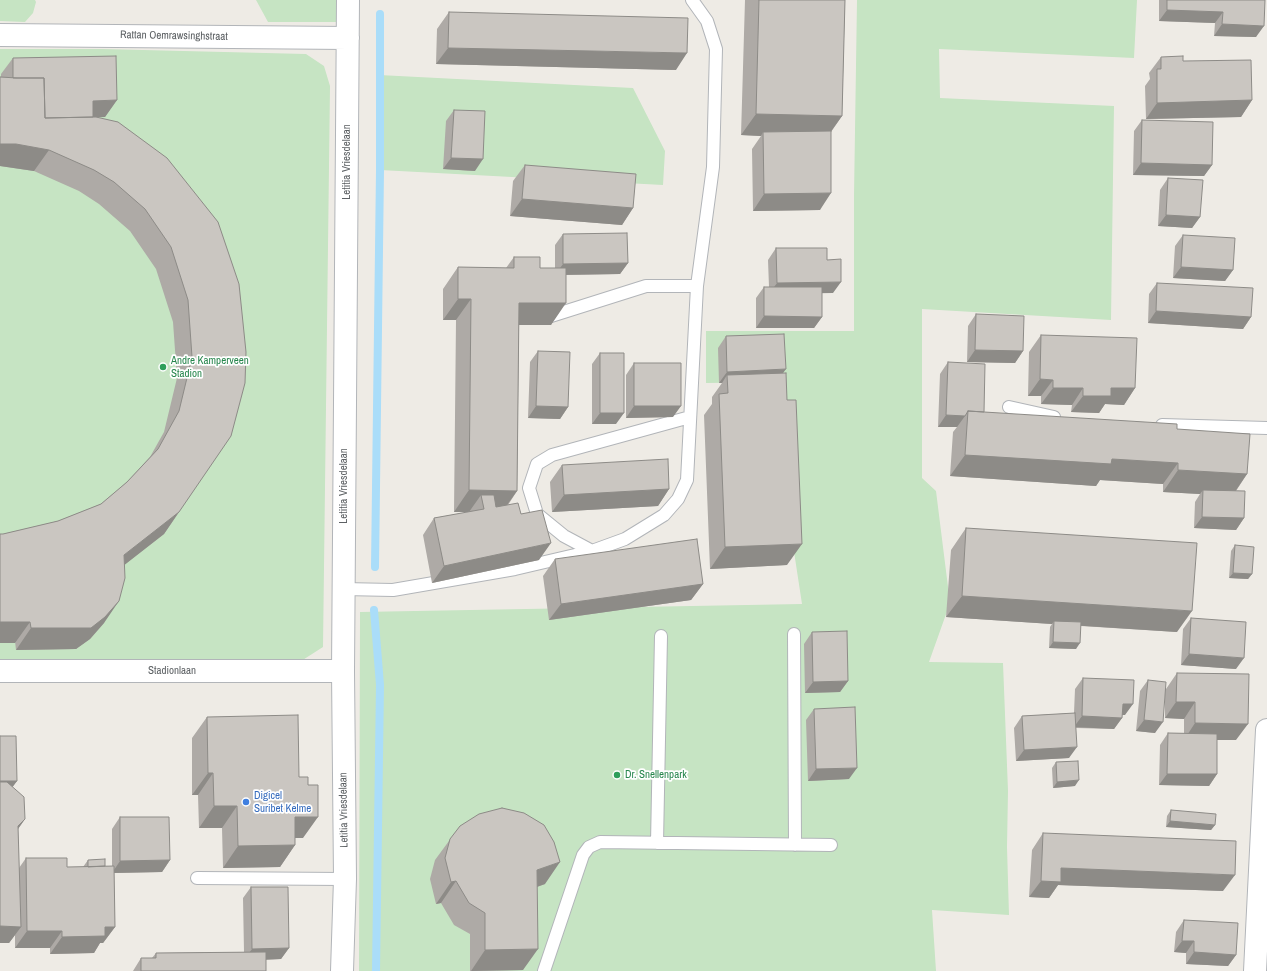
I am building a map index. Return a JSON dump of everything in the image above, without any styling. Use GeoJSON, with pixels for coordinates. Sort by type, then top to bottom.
{"type":"FeatureCollection","features":[{"type":"Feature","properties":{"kind":"street","name":"Letitia Vriesdelaan"},"geometry":{"type":"LineString","coordinates":[[342,971],[345,879],[343,589],[348,0]]}},
{"type":"Feature","properties":{"kind":"street","name":"Rattan Oemrawsinghstraat"},"geometry":{"type":"LineString","coordinates":[[0,35],[348,38]]}},
{"type":"Feature","properties":{"kind":"street","name":"Stadionlaan"},"geometry":{"type":"LineString","coordinates":[[0,671],[343,671]]}},
{"type":"Feature","properties":{"kind":"street"},"geometry":{"type":"LineString","coordinates":[[1254,971],[1267,730]]}},
{"type":"Feature","properties":{"kind":"lane"},"geometry":{"type":"LineString","coordinates":[[343,589],[394,590],[515,569],[592,551],[625,539],[664,515],[678,499],[687,480],[697,286],[714,167],[716,49],[707,21],[692,0]]}},
{"type":"Feature","properties":{"kind":"lane"},"geometry":{"type":"LineString","coordinates":[[551,316],[646,286],[697,286]]}},
{"type":"Feature","properties":{"kind":"lane"},"geometry":{"type":"LineString","coordinates":[[1009,408],[1042,416],[1065,419]]}},
{"type":"Feature","properties":{"kind":"lane"},"geometry":{"type":"LineString","coordinates":[[592,551],[564,536],[537,514],[528,488],[538,464],[552,455],[690,417]]}},
{"type":"Feature","properties":{"kind":"lane"},"geometry":{"type":"LineString","coordinates":[[1150,424],[1267,428]]}},
{"type":"Feature","properties":{"kind":"lane"},"geometry":{"type":"LineString","coordinates":[[794,634],[795,845]]}},
{"type":"Feature","properties":{"kind":"lane"},"geometry":{"type":"LineString","coordinates":[[657,843],[661,636]]}},
{"type":"Feature","properties":{"kind":"lane"},"geometry":{"type":"LineString","coordinates":[[544,971],[583,855],[589,847],[600,842],[831,845]]}},
{"type":"Feature","properties":{"kind":"lane"},"geometry":{"type":"LineString","coordinates":[[197,878],[345,879]]}},
{"type":"Feature","properties":{"kind":"green space"},"geometry":{"type":"Polygon","coordinates":[[[0,0],[35,0],[36,2],[33,13],[25,22],[0,21],[0,0]]]}},
{"type":"Feature","properties":{"kind":"green space"},"geometry":{"type":"Polygon","coordinates":[[[256,0],[341,0],[342,22],[268,22],[256,0]]]}},
{"type":"Feature","properties":{"kind":"green space"},"geometry":{"type":"Polygon","coordinates":[[[857,0],[1137,0],[1134,58],[939,49],[940,98],[1114,106],[1111,320],[922,309],[922,478],[936,491],[950,603],[929,662],[1003,663],[1008,791],[1007,847],[1009,915],[932,910],[936,971],[359,971],[360,612],[802,604],[791,532],[784,382],[706,383],[706,331],[854,331],[854,196],[857,0]]]}},
{"type":"Feature","properties":{"kind":"green space","name":"Andre Kamperveen Stadion"},"geometry":{"type":"Polygon","coordinates":[[[0,49],[102,49],[306,54],[324,66],[330,86],[323,647],[298,663],[219,663],[41,659],[0,663],[0,49]]]}},
{"type":"Feature","properties":{"kind":"green space"},"geometry":{"type":"Polygon","coordinates":[[[379,75],[633,88],[665,151],[663,185],[380,170],[379,75]]]}},
{"type":"Feature","properties":{"kind":"building"},"geometry":{"type":"Polygon","coordinates":[[[759,0],[845,0],[842,116],[756,114],[759,0]]]}},
{"type":"Feature","properties":{"kind":"building"},"geometry":{"type":"Polygon","coordinates":[[[1167,0],[1265,0],[1264,26],[1222,24],[1223,12],[1167,10],[1167,0]]]}},
{"type":"Feature","properties":{"kind":"building"},"geometry":{"type":"Polygon","coordinates":[[[449,12],[688,18],[687,53],[448,48],[449,12]]]}},
{"type":"Feature","properties":{"kind":"building"},"geometry":{"type":"Polygon","coordinates":[[[116,56],[117,100],[93,101],[93,117],[45,118],[44,78],[13,78],[13,58],[116,56]]]}},
{"type":"Feature","properties":{"kind":"building"},"geometry":{"type":"Polygon","coordinates":[[[1183,56],[1183,61],[1251,60],[1252,100],[1157,103],[1157,69],[1161,69],[1161,57],[1183,56]]]}},
{"type":"Feature","properties":{"kind":"building"},"geometry":{"type":"Polygon","coordinates":[[[0,77],[44,78],[45,118],[96,117],[118,122],[167,158],[218,222],[239,284],[246,352],[245,383],[231,436],[179,512],[124,555],[125,578],[119,601],[105,617],[91,628],[31,628],[30,622],[0,622],[0,534],[58,521],[101,504],[127,482],[158,449],[179,411],[192,357],[188,300],[171,247],[145,209],[114,182],[94,170],[49,150],[16,144],[0,144],[0,77]]]}},
{"type":"Feature","properties":{"kind":"building"},"geometry":{"type":"Polygon","coordinates":[[[454,110],[485,111],[483,159],[451,158],[454,110]]]}},
{"type":"Feature","properties":{"kind":"building"},"geometry":{"type":"Polygon","coordinates":[[[1142,120],[1213,122],[1212,165],[1141,163],[1142,120]]]}},
{"type":"Feature","properties":{"kind":"building"},"geometry":{"type":"Polygon","coordinates":[[[831,131],[831,193],[764,194],[763,132],[831,131]]]}},
{"type":"Feature","properties":{"kind":"building"},"geometry":{"type":"Polygon","coordinates":[[[525,165],[636,174],[633,208],[522,199],[525,165]]]}},
{"type":"Feature","properties":{"kind":"building"},"geometry":{"type":"Polygon","coordinates":[[[1168,178],[1203,180],[1200,217],[1166,215],[1168,178]]]}},
{"type":"Feature","properties":{"kind":"building"},"geometry":{"type":"Polygon","coordinates":[[[627,233],[628,263],[563,264],[563,234],[627,233]]]}},
{"type":"Feature","properties":{"kind":"building"},"geometry":{"type":"Polygon","coordinates":[[[1183,235],[1235,238],[1233,270],[1181,267],[1183,235]]]}},
{"type":"Feature","properties":{"kind":"building"},"geometry":{"type":"Polygon","coordinates":[[[776,248],[827,248],[827,260],[841,259],[841,282],[777,283],[776,248]]]}},
{"type":"Feature","properties":{"kind":"building"},"geometry":{"type":"Polygon","coordinates":[[[514,257],[540,257],[540,268],[566,268],[566,303],[519,303],[517,491],[469,490],[471,299],[458,299],[458,267],[514,268],[514,257]]]}},
{"type":"Feature","properties":{"kind":"building"},"geometry":{"type":"Polygon","coordinates":[[[1157,283],[1253,288],[1251,317],[1156,311],[1157,283]]]}},
{"type":"Feature","properties":{"kind":"building"},"geometry":{"type":"Polygon","coordinates":[[[764,287],[822,287],[822,317],[764,316],[764,287]]]}},
{"type":"Feature","properties":{"kind":"building"},"geometry":{"type":"Polygon","coordinates":[[[976,314],[1024,316],[1023,351],[975,350],[976,314]]]}},
{"type":"Feature","properties":{"kind":"building"},"geometry":{"type":"Polygon","coordinates":[[[784,334],[786,369],[727,372],[726,336],[784,334]]]}},
{"type":"Feature","properties":{"kind":"building"},"geometry":{"type":"Polygon","coordinates":[[[1041,335],[1137,338],[1135,388],[1111,388],[1111,396],[1083,396],[1083,388],[1053,388],[1053,380],[1040,379],[1041,335]]]}},
{"type":"Feature","properties":{"kind":"building"},"geometry":{"type":"Polygon","coordinates":[[[538,351],[570,352],[568,407],[536,406],[538,351]]]}},
{"type":"Feature","properties":{"kind":"building"},"geometry":{"type":"Polygon","coordinates":[[[600,353],[624,353],[624,413],[600,413],[600,353]]]}},
{"type":"Feature","properties":{"kind":"building"},"geometry":{"type":"Polygon","coordinates":[[[948,362],[985,364],[984,412],[968,411],[965,416],[946,415],[948,362]]]}},
{"type":"Feature","properties":{"kind":"building"},"geometry":{"type":"Polygon","coordinates":[[[634,363],[681,363],[681,406],[634,406],[634,363]]]}},
{"type":"Feature","properties":{"kind":"building"},"geometry":{"type":"Polygon","coordinates":[[[786,373],[787,400],[796,400],[802,544],[725,547],[719,394],[728,393],[727,375],[786,373]]]}},
{"type":"Feature","properties":{"kind":"building"},"geometry":{"type":"Polygon","coordinates":[[[968,411],[1177,424],[1177,429],[1250,434],[1247,474],[1178,470],[1178,463],[1112,459],[1111,464],[965,455],[968,411]]]}},
{"type":"Feature","properties":{"kind":"building"},"geometry":{"type":"Polygon","coordinates":[[[668,459],[669,489],[564,495],[562,465],[668,459]]]}},
{"type":"Feature","properties":{"kind":"building"},"geometry":{"type":"Polygon","coordinates":[[[1203,490],[1245,491],[1244,518],[1202,517],[1203,490]]]}},
{"type":"Feature","properties":{"kind":"building"},"geometry":{"type":"Polygon","coordinates":[[[481,495],[494,495],[496,507],[518,503],[521,514],[542,510],[551,543],[444,566],[434,518],[484,509],[481,495]]]}},
{"type":"Feature","properties":{"kind":"building"},"geometry":{"type":"Polygon","coordinates":[[[966,528],[1197,543],[1192,611],[962,596],[966,528]]]}},
{"type":"Feature","properties":{"kind":"building"},"geometry":{"type":"Polygon","coordinates":[[[697,539],[703,584],[561,604],[555,559],[697,539]]]}},
{"type":"Feature","properties":{"kind":"building"},"geometry":{"type":"Polygon","coordinates":[[[1235,545],[1254,547],[1252,574],[1233,573],[1235,545]]]}},
{"type":"Feature","properties":{"kind":"building"},"geometry":{"type":"Polygon","coordinates":[[[1191,618],[1246,622],[1244,658],[1189,654],[1191,618]]]}},
{"type":"Feature","properties":{"kind":"building"},"geometry":{"type":"Polygon","coordinates":[[[1054,621],[1081,622],[1080,643],[1053,642],[1054,621]]]}},
{"type":"Feature","properties":{"kind":"building"},"geometry":{"type":"Polygon","coordinates":[[[847,631],[848,681],[813,682],[812,632],[847,631]]]}},
{"type":"Feature","properties":{"kind":"building"},"geometry":{"type":"Polygon","coordinates":[[[1177,673],[1249,674],[1248,724],[1195,723],[1195,702],[1176,702],[1177,673]]]}},
{"type":"Feature","properties":{"kind":"building"},"geometry":{"type":"Polygon","coordinates":[[[1083,678],[1134,680],[1133,704],[1123,704],[1122,718],[1082,716],[1083,678]]]}},
{"type":"Feature","properties":{"kind":"building"},"geometry":{"type":"Polygon","coordinates":[[[1148,680],[1166,682],[1163,722],[1144,720],[1148,680]]]}},
{"type":"Feature","properties":{"kind":"building"},"geometry":{"type":"Polygon","coordinates":[[[855,707],[857,768],[816,769],[814,709],[855,707]]]}},
{"type":"Feature","properties":{"kind":"building"},"geometry":{"type":"Polygon","coordinates":[[[1075,713],[1077,747],[1024,750],[1022,716],[1075,713]]]}},
{"type":"Feature","properties":{"kind":"building","name":"Digicel Suribet Kelme"},"geometry":{"type":"Polygon","coordinates":[[[298,715],[299,777],[308,777],[308,785],[318,785],[318,817],[295,817],[295,845],[238,846],[237,806],[214,806],[213,773],[208,773],[207,717],[298,715]]]}},
{"type":"Feature","properties":{"kind":"building"},"geometry":{"type":"Polygon","coordinates":[[[1168,733],[1217,734],[1217,774],[1167,774],[1168,733]]]}},
{"type":"Feature","properties":{"kind":"building"},"geometry":{"type":"Polygon","coordinates":[[[0,736],[16,736],[17,781],[0,781],[0,736]]]}},
{"type":"Feature","properties":{"kind":"building"},"geometry":{"type":"Polygon","coordinates":[[[1078,761],[1079,780],[1057,782],[1056,762],[1078,761]]]}},
{"type":"Feature","properties":{"kind":"building"},"geometry":{"type":"Polygon","coordinates":[[[0,782],[7,782],[24,797],[25,819],[18,826],[21,927],[0,926],[0,782]]]}},
{"type":"Feature","properties":{"kind":"building"},"geometry":{"type":"Polygon","coordinates":[[[502,808],[524,813],[544,825],[554,842],[560,862],[537,870],[538,949],[485,950],[485,913],[469,903],[456,881],[451,882],[445,858],[450,839],[460,826],[479,814],[502,808]]]}},
{"type":"Feature","properties":{"kind":"building"},"geometry":{"type":"Polygon","coordinates":[[[1171,810],[1216,814],[1215,825],[1170,821],[1171,810]]]}},
{"type":"Feature","properties":{"kind":"building"},"geometry":{"type":"Polygon","coordinates":[[[120,817],[169,817],[170,860],[120,861],[120,817]]]}},
{"type":"Feature","properties":{"kind":"building"},"geometry":{"type":"Polygon","coordinates":[[[1043,833],[1236,841],[1235,875],[1061,868],[1061,882],[1041,881],[1043,833]]]}},
{"type":"Feature","properties":{"kind":"building"},"geometry":{"type":"Polygon","coordinates":[[[26,858],[67,858],[67,867],[114,866],[115,927],[105,927],[105,936],[62,937],[62,931],[27,931],[26,858]]]}},
{"type":"Feature","properties":{"kind":"building"},"geometry":{"type":"Polygon","coordinates":[[[105,859],[105,866],[88,867],[88,860],[105,859]]]}},
{"type":"Feature","properties":{"kind":"building"},"geometry":{"type":"Polygon","coordinates":[[[251,887],[288,887],[289,948],[252,949],[251,887]]]}},
{"type":"Feature","properties":{"kind":"building"},"geometry":{"type":"Polygon","coordinates":[[[1184,920],[1238,923],[1236,955],[1194,952],[1194,941],[1182,941],[1184,920]]]}},
{"type":"Feature","properties":{"kind":"building"},"geometry":{"type":"Polygon","coordinates":[[[266,952],[266,971],[141,971],[141,958],[156,958],[156,953],[266,952]]]}},
{"type":"Feature","properties":{"kind":"waterway"},"geometry":{"type":"LineString","coordinates":[[375,567],[380,170],[380,14]]}},
{"type":"Feature","properties":{"kind":"waterway"},"geometry":{"type":"LineString","coordinates":[[374,610],[380,685],[376,971]]}},
{"type":"Feature","properties":{"kind":"place","name":"Andre Kamperveen Stadion"},"geometry":{"type":"Point","coordinates":[163,367]}},
{"type":"Feature","properties":{"kind":"place","name":"Dr. Snellenpark"},"geometry":{"type":"Point","coordinates":[617,775]}},
{"type":"Feature","properties":{"kind":"place","name":"Digicel Suribet Kelme"},"geometry":{"type":"Point","coordinates":[246,802]}}]}
